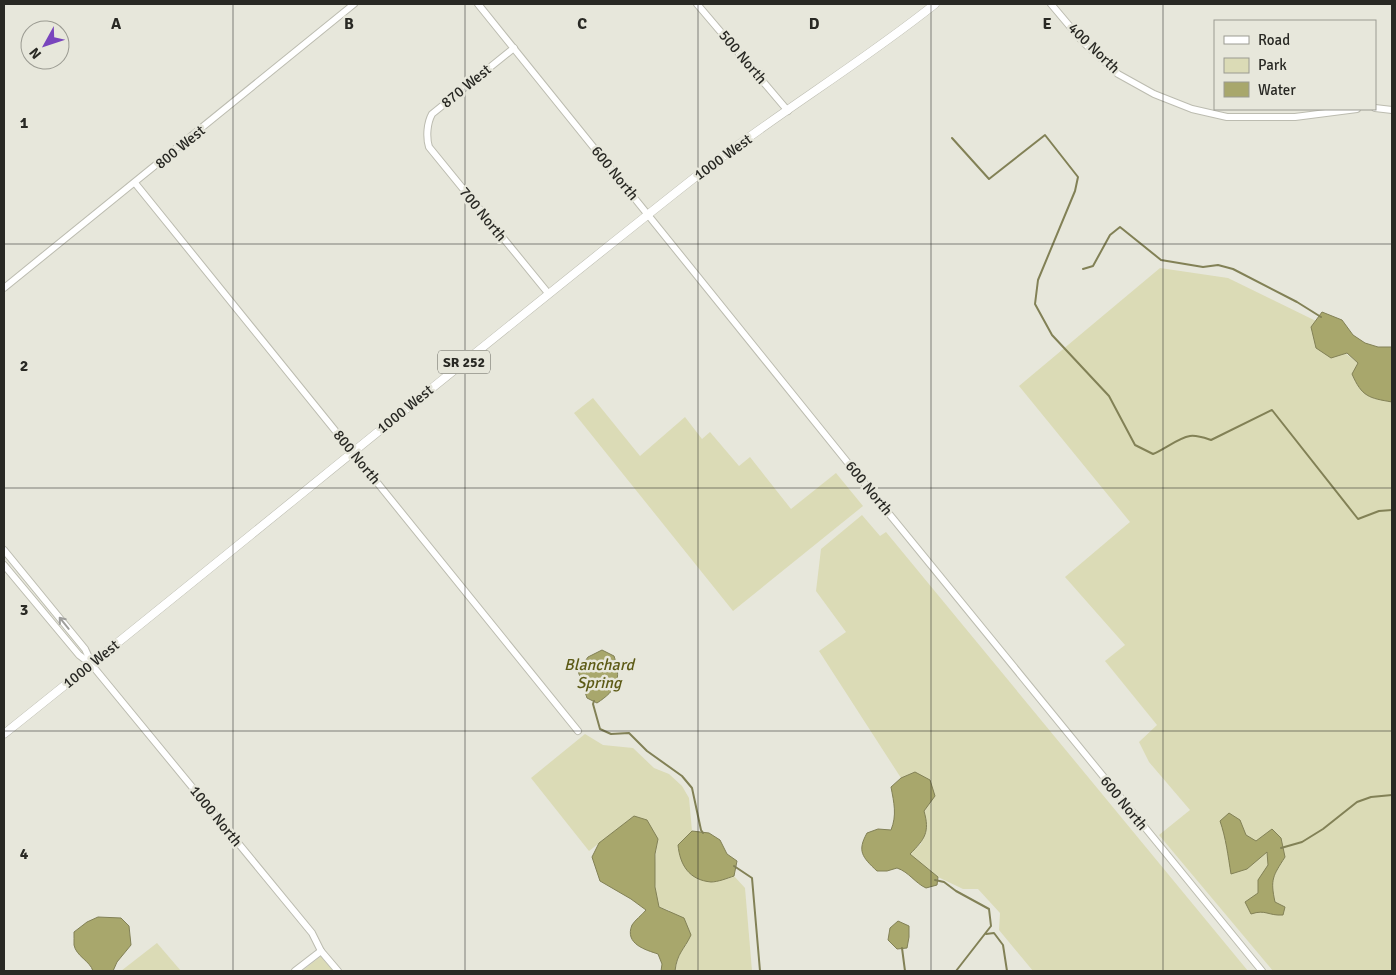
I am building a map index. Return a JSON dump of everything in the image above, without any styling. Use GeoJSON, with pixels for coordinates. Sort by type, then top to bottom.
{"type":"FeatureCollection","features":[{"type":"Feature","properties":{"kind":"main road","name":"1000 West"},"geometry":{"type":"LineString","coordinates":[[4,734],[548,293],[718,160],[935,4]]}},
{"type":"Feature","properties":{"kind":"main road"},"geometry":{"type":"LineString","coordinates":[[4,726],[20,721]]}},
{"type":"Feature","properties":{"kind":"street","name":"800 West"},"geometry":{"type":"LineString","coordinates":[[4,288],[354,4]]}},
{"type":"Feature","properties":{"kind":"street","name":"600 North"},"geometry":{"type":"LineString","coordinates":[[478,4],[883,507],[1262,971]]}},
{"type":"Feature","properties":{"kind":"street","name":"500 North"},"geometry":{"type":"LineString","coordinates":[[698,4],[788,111]]}},
{"type":"Feature","properties":{"kind":"street","name":"400 North"},"geometry":{"type":"LineString","coordinates":[[1051,4],[1083,42],[1118,74],[1154,94],[1192,109],[1227,117],[1296,117],[1349,110]]}},
{"type":"Feature","properties":{"kind":"street","name":"870 West"},"geometry":{"type":"LineString","coordinates":[[428,130],[429,119],[432,114],[514,48]]}},
{"type":"Feature","properties":{"kind":"street"},"geometry":{"type":"LineString","coordinates":[[1376,108],[1392,110]]}},
{"type":"Feature","properties":{"kind":"street","name":"700 North"},"geometry":{"type":"LineString","coordinates":[[428,130],[428,147],[548,293]]}},
{"type":"Feature","properties":{"kind":"street","name":"800 North"},"geometry":{"type":"LineString","coordinates":[[135,183],[578,731]]}},
{"type":"Feature","properties":{"kind":"street","name":"1000 North"},"geometry":{"type":"LineString","coordinates":[[4,550],[85,649],[91,664]]}},
{"type":"Feature","properties":{"kind":"street","name":"1000 North"},"geometry":{"type":"LineString","coordinates":[[4,565],[79,655],[91,664],[312,933],[321,950],[338,971]]}},
{"type":"Feature","properties":{"kind":"street"},"geometry":{"type":"LineString","coordinates":[[296,971],[321,950]]}},
{"type":"Feature","properties":{"kind":"green space"},"geometry":{"type":"Polygon","coordinates":[[[1160,268],[1228,278],[1316,321],[1311,327],[1358,363],[1386,401],[1392,402],[1392,971],[1273,971],[1159,835],[1190,810],[1149,762],[1139,742],[1157,725],[1105,661],[1125,645],[1065,577],[1130,522],[1019,386],[1160,268]]]}},
{"type":"Feature","properties":{"kind":"green space"},"geometry":{"type":"Polygon","coordinates":[[[593,398],[640,456],[685,417],[702,439],[710,432],[739,466],[750,457],[791,509],[836,473],[863,506],[733,611],[574,413],[593,398]]]}},
{"type":"Feature","properties":{"kind":"green space"},"geometry":{"type":"Polygon","coordinates":[[[862,515],[880,536],[886,532],[1248,971],[1033,971],[999,930],[1000,913],[978,889],[963,889],[938,877],[909,854],[921,844],[924,811],[935,796],[915,772],[901,778],[819,651],[846,632],[816,591],[821,549],[862,515]]]}},
{"type":"Feature","properties":{"kind":"green space"},"geometry":{"type":"Polygon","coordinates":[[[585,734],[603,745],[633,748],[654,768],[669,774],[682,786],[689,798],[692,831],[678,845],[727,879],[734,876],[745,888],[752,971],[675,971],[679,954],[687,944],[669,910],[659,907],[655,873],[658,839],[634,816],[589,851],[531,778],[585,734]]]}},
{"type":"Feature","properties":{"kind":"green space"},"geometry":{"type":"Polygon","coordinates":[[[157,943],[181,971],[121,971],[157,943]]]}},
{"type":"Feature","properties":{"kind":"green space"},"geometry":{"type":"Polygon","coordinates":[[[321,956],[334,971],[302,971],[321,956]]]}},
{"type":"Feature","properties":{"kind":"water"},"geometry":{"type":"Polygon","coordinates":[[[1322,312],[1342,320],[1353,335],[1365,343],[1378,347],[1392,347],[1392,402],[1367,395],[1359,388],[1352,374],[1358,363],[1347,353],[1331,358],[1316,348],[1311,327],[1322,312]]]}},
{"type":"Feature","properties":{"kind":"water","name":"Blanchard Spring"},"geometry":{"type":"Polygon","coordinates":[[[602,650],[614,656],[618,671],[613,688],[597,703],[587,698],[578,671],[588,657],[602,650]]]}},
{"type":"Feature","properties":{"kind":"water"},"geometry":{"type":"Polygon","coordinates":[[[915,772],[930,780],[935,796],[924,811],[926,818],[925,835],[910,854],[938,877],[937,885],[926,888],[897,868],[877,871],[865,858],[862,849],[867,833],[878,829],[891,830],[894,804],[891,787],[901,778],[915,772]]]}},
{"type":"Feature","properties":{"kind":"water"},"geometry":{"type":"Polygon","coordinates":[[[1229,813],[1240,820],[1246,835],[1256,841],[1272,829],[1281,838],[1285,857],[1275,874],[1273,888],[1275,902],[1285,907],[1283,915],[1264,912],[1251,914],[1245,902],[1258,893],[1258,880],[1268,865],[1267,852],[1247,869],[1231,874],[1220,821],[1229,813]]]}},
{"type":"Feature","properties":{"kind":"water"},"geometry":{"type":"Polygon","coordinates":[[[634,816],[647,820],[658,839],[655,854],[655,887],[659,907],[684,918],[691,935],[679,956],[675,971],[661,971],[662,964],[658,954],[637,945],[631,937],[632,925],[646,910],[600,881],[592,857],[599,843],[634,816]]]}},
{"type":"Feature","properties":{"kind":"water"},"geometry":{"type":"Polygon","coordinates":[[[692,831],[709,833],[720,840],[727,854],[737,861],[734,876],[711,882],[703,881],[691,875],[681,859],[678,845],[692,831]]]}},
{"type":"Feature","properties":{"kind":"water"},"geometry":{"type":"Polygon","coordinates":[[[98,917],[121,918],[129,926],[131,945],[117,962],[113,971],[93,971],[75,949],[74,932],[87,922],[98,917]]]}},
{"type":"Feature","properties":{"kind":"water"},"geometry":{"type":"Polygon","coordinates":[[[898,921],[909,926],[907,948],[897,949],[888,940],[890,928],[898,921]]]}},
{"type":"Feature","properties":{"kind":"waterway"},"geometry":{"type":"LineString","coordinates":[[952,138],[989,179],[1045,135],[1078,177],[1075,191],[1038,280],[1035,304],[1052,335],[1109,396],[1135,445],[1153,454],[1190,436],[1211,440],[1272,410],[1358,519],[1379,511],[1392,510]]}},
{"type":"Feature","properties":{"kind":"waterway"},"geometry":{"type":"LineString","coordinates":[[1083,269],[1093,266],[1110,235],[1120,227],[1161,260],[1203,267],[1218,265],[1233,269],[1297,302],[1321,317]]}},
{"type":"Feature","properties":{"kind":"waterway"},"geometry":{"type":"LineString","coordinates":[[594,701],[593,704],[600,729],[611,734],[629,733],[647,751],[682,776],[692,788],[703,833]]}},
{"type":"Feature","properties":{"kind":"waterway"},"geometry":{"type":"LineString","coordinates":[[1281,848],[1302,842],[1323,829],[1357,802],[1371,797],[1392,795]]}},
{"type":"Feature","properties":{"kind":"waterway"},"geometry":{"type":"LineString","coordinates":[[734,866],[752,878],[760,971]]}},
{"type":"Feature","properties":{"kind":"waterway"},"geometry":{"type":"LineString","coordinates":[[935,880],[944,882],[956,891],[989,909],[991,926],[956,971]]}},
{"type":"Feature","properties":{"kind":"waterway"},"geometry":{"type":"LineString","coordinates":[[986,934],[994,933],[1003,945],[1007,971]]}},
{"type":"Feature","properties":{"kind":"waterway"},"geometry":{"type":"LineString","coordinates":[[902,948],[905,971]]}}]}
